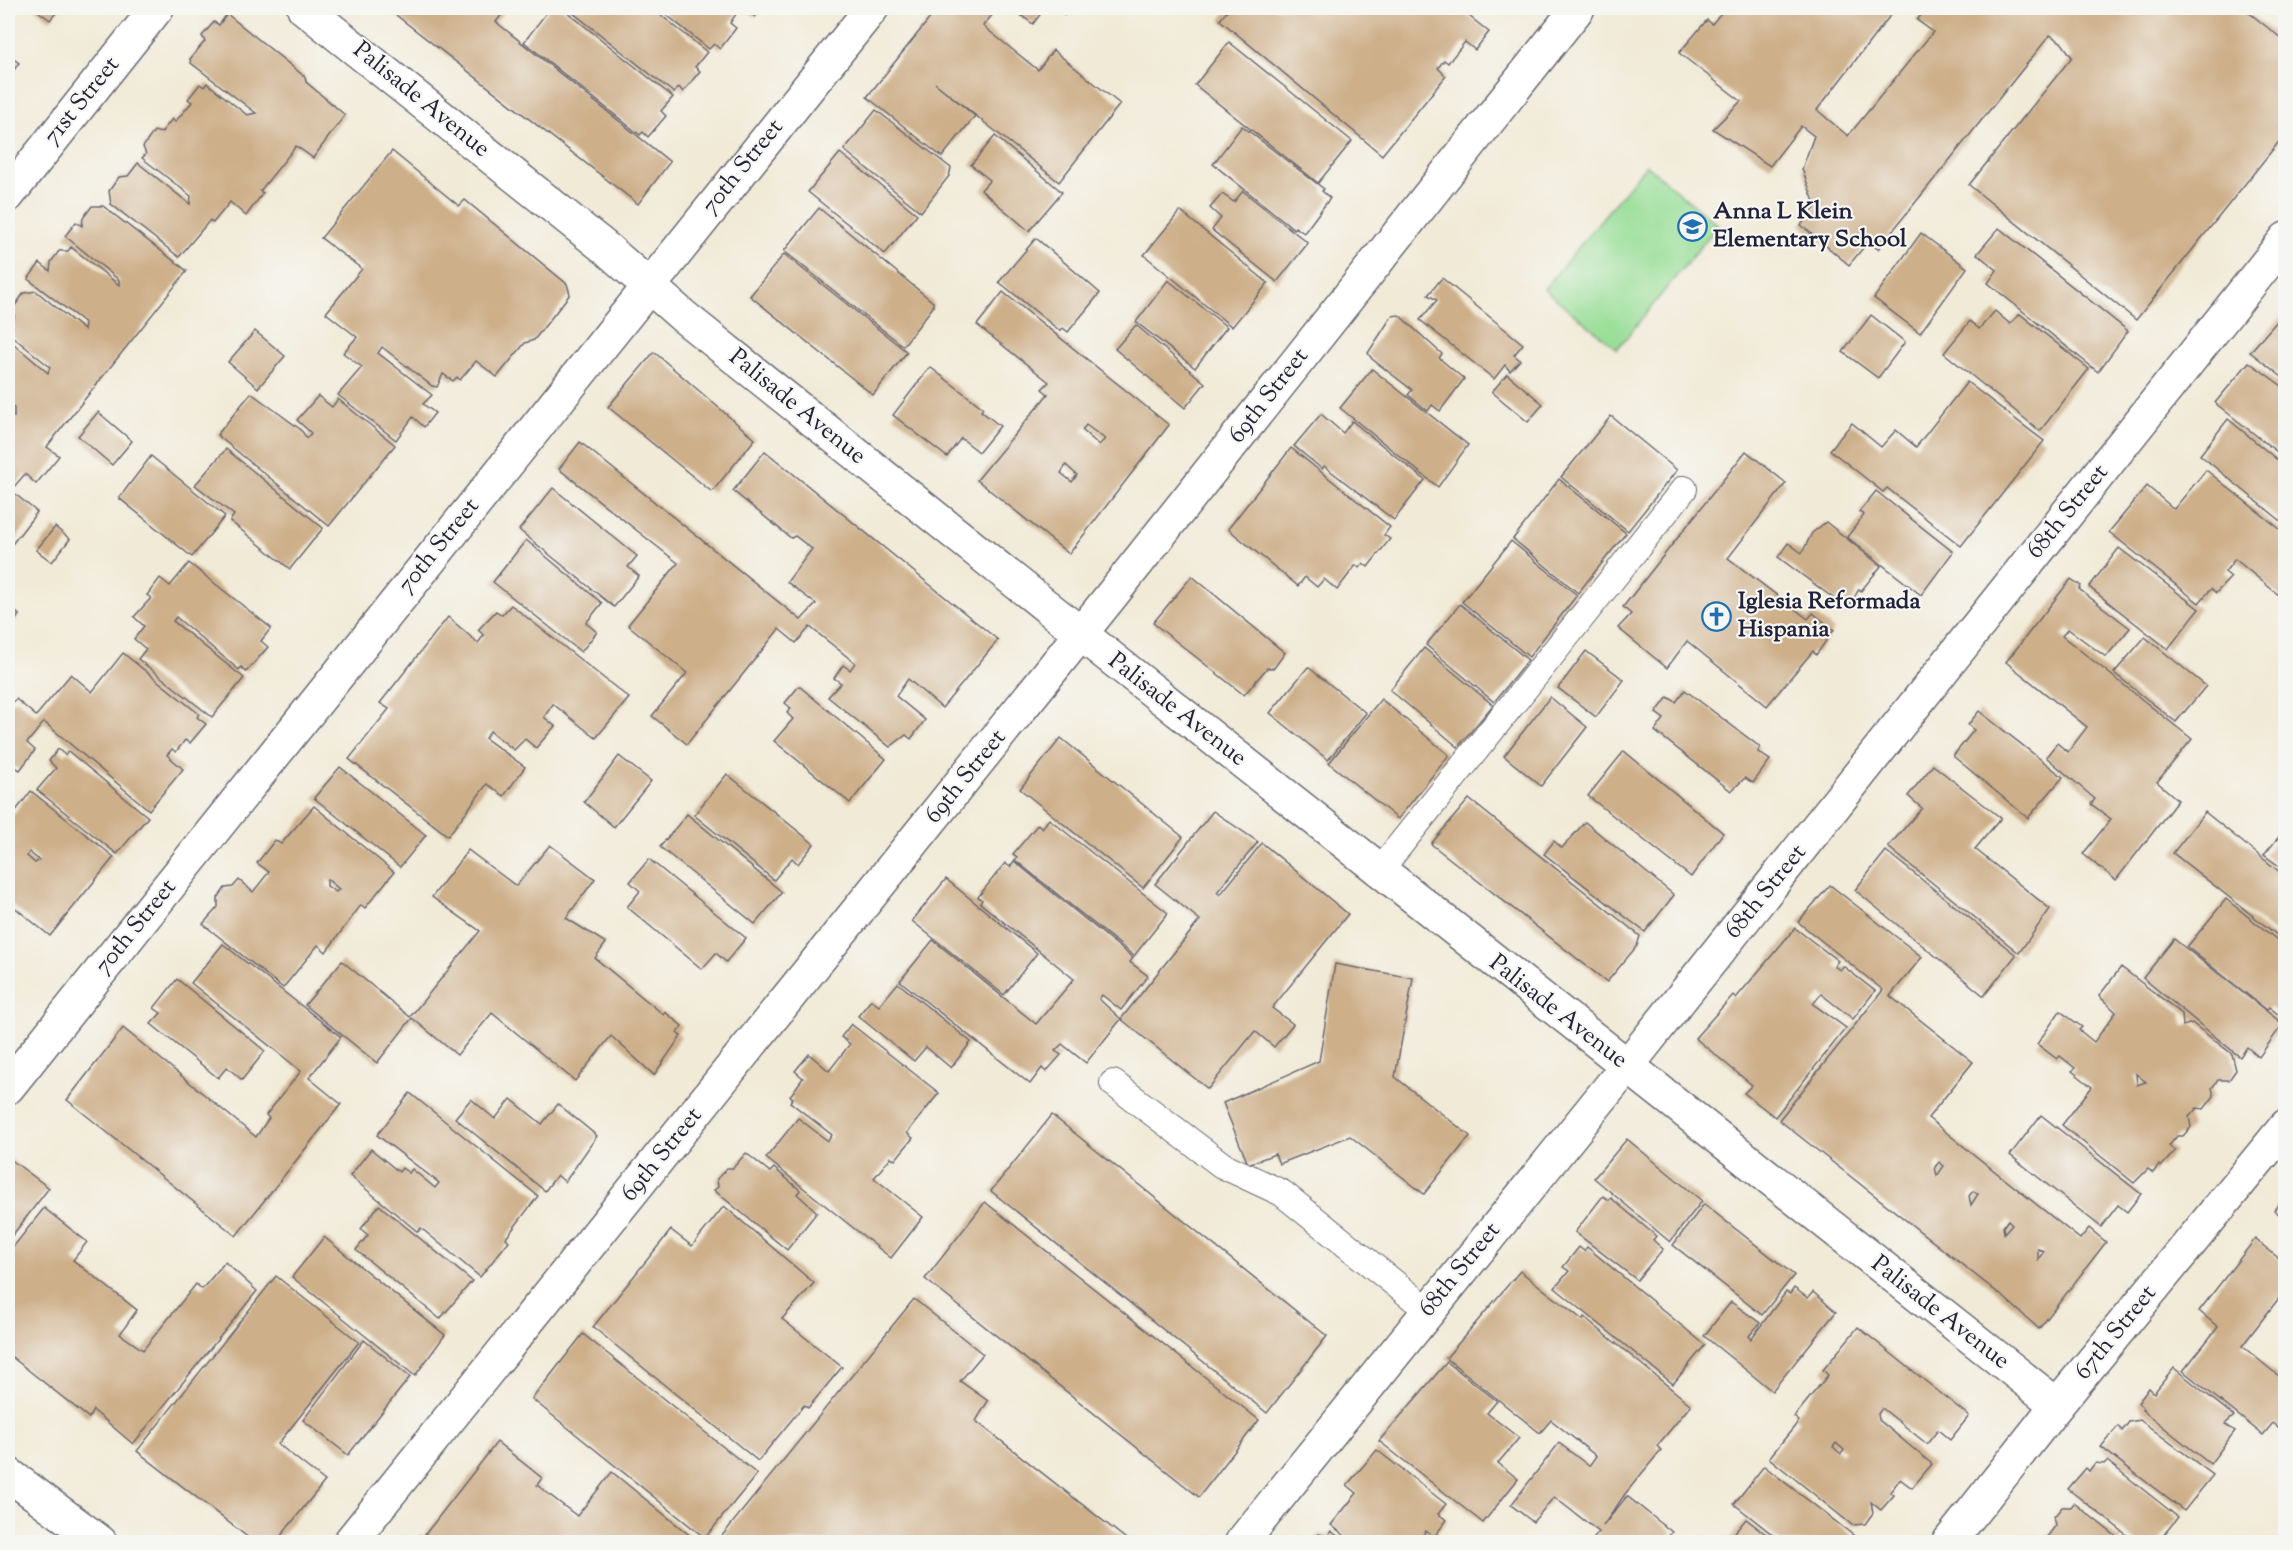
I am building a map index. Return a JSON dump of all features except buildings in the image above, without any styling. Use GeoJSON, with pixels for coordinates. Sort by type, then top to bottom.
{"type":"FeatureCollection","features":[{"type":"Feature","properties":{"kind":"street","name":"71st Street"},"geometry":{"type":"LineString","coordinates":[[8,195],[157,8]]}},
{"type":"Feature","properties":{"kind":"street","name":"Palisade Avenue"},"geometry":{"type":"LineString","coordinates":[[304,8],[608,250],[646,286],[1081,634],[2057,1405]]}},
{"type":"Feature","properties":{"kind":"street","name":"70th Street"},"geometry":{"type":"LineString","coordinates":[[8,1087],[646,286],[872,8]]}},
{"type":"Feature","properties":{"kind":"street","name":"69th Street"},"geometry":{"type":"LineString","coordinates":[[350,1542],[1081,634],[1578,8]]}},
{"type":"Feature","properties":{"kind":"street","name":"68th Street"},"geometry":{"type":"LineString","coordinates":[[1242,1542],[1627,1066],[2286,239]]}},
{"type":"Feature","properties":{"kind":"street","name":"67th Street"},"geometry":{"type":"LineString","coordinates":[[1949,1542],[2057,1405],[2286,1126]]}},
{"type":"Feature","properties":{"kind":"street"},"geometry":{"type":"LineString","coordinates":[[8,1474],[100,1542]]}},
{"type":"Feature","properties":{"kind":"lane"},"geometry":{"type":"LineString","coordinates":[[1380,870],[1684,489]]}},
{"type":"Feature","properties":{"kind":"lane"},"geometry":{"type":"LineString","coordinates":[[1113,1083],[1222,1165],[1282,1193],[1428,1310]]}},
{"type":"Feature","properties":{"kind":"green space"},"geometry":{"type":"Polygon","coordinates":[[[1646,165],[1718,225],[1617,349],[1544,289],[1646,165]]]}},
{"type":"Feature","properties":{"kind":"place","name":"Anna L Klein Elementary School"},"geometry":{"type":"Point","coordinates":[1692,226]}},
{"type":"Feature","properties":{"kind":"place","name":"Iglesia Reformada Hispania"},"geometry":{"type":"Point","coordinates":[1717,616]}}]}
